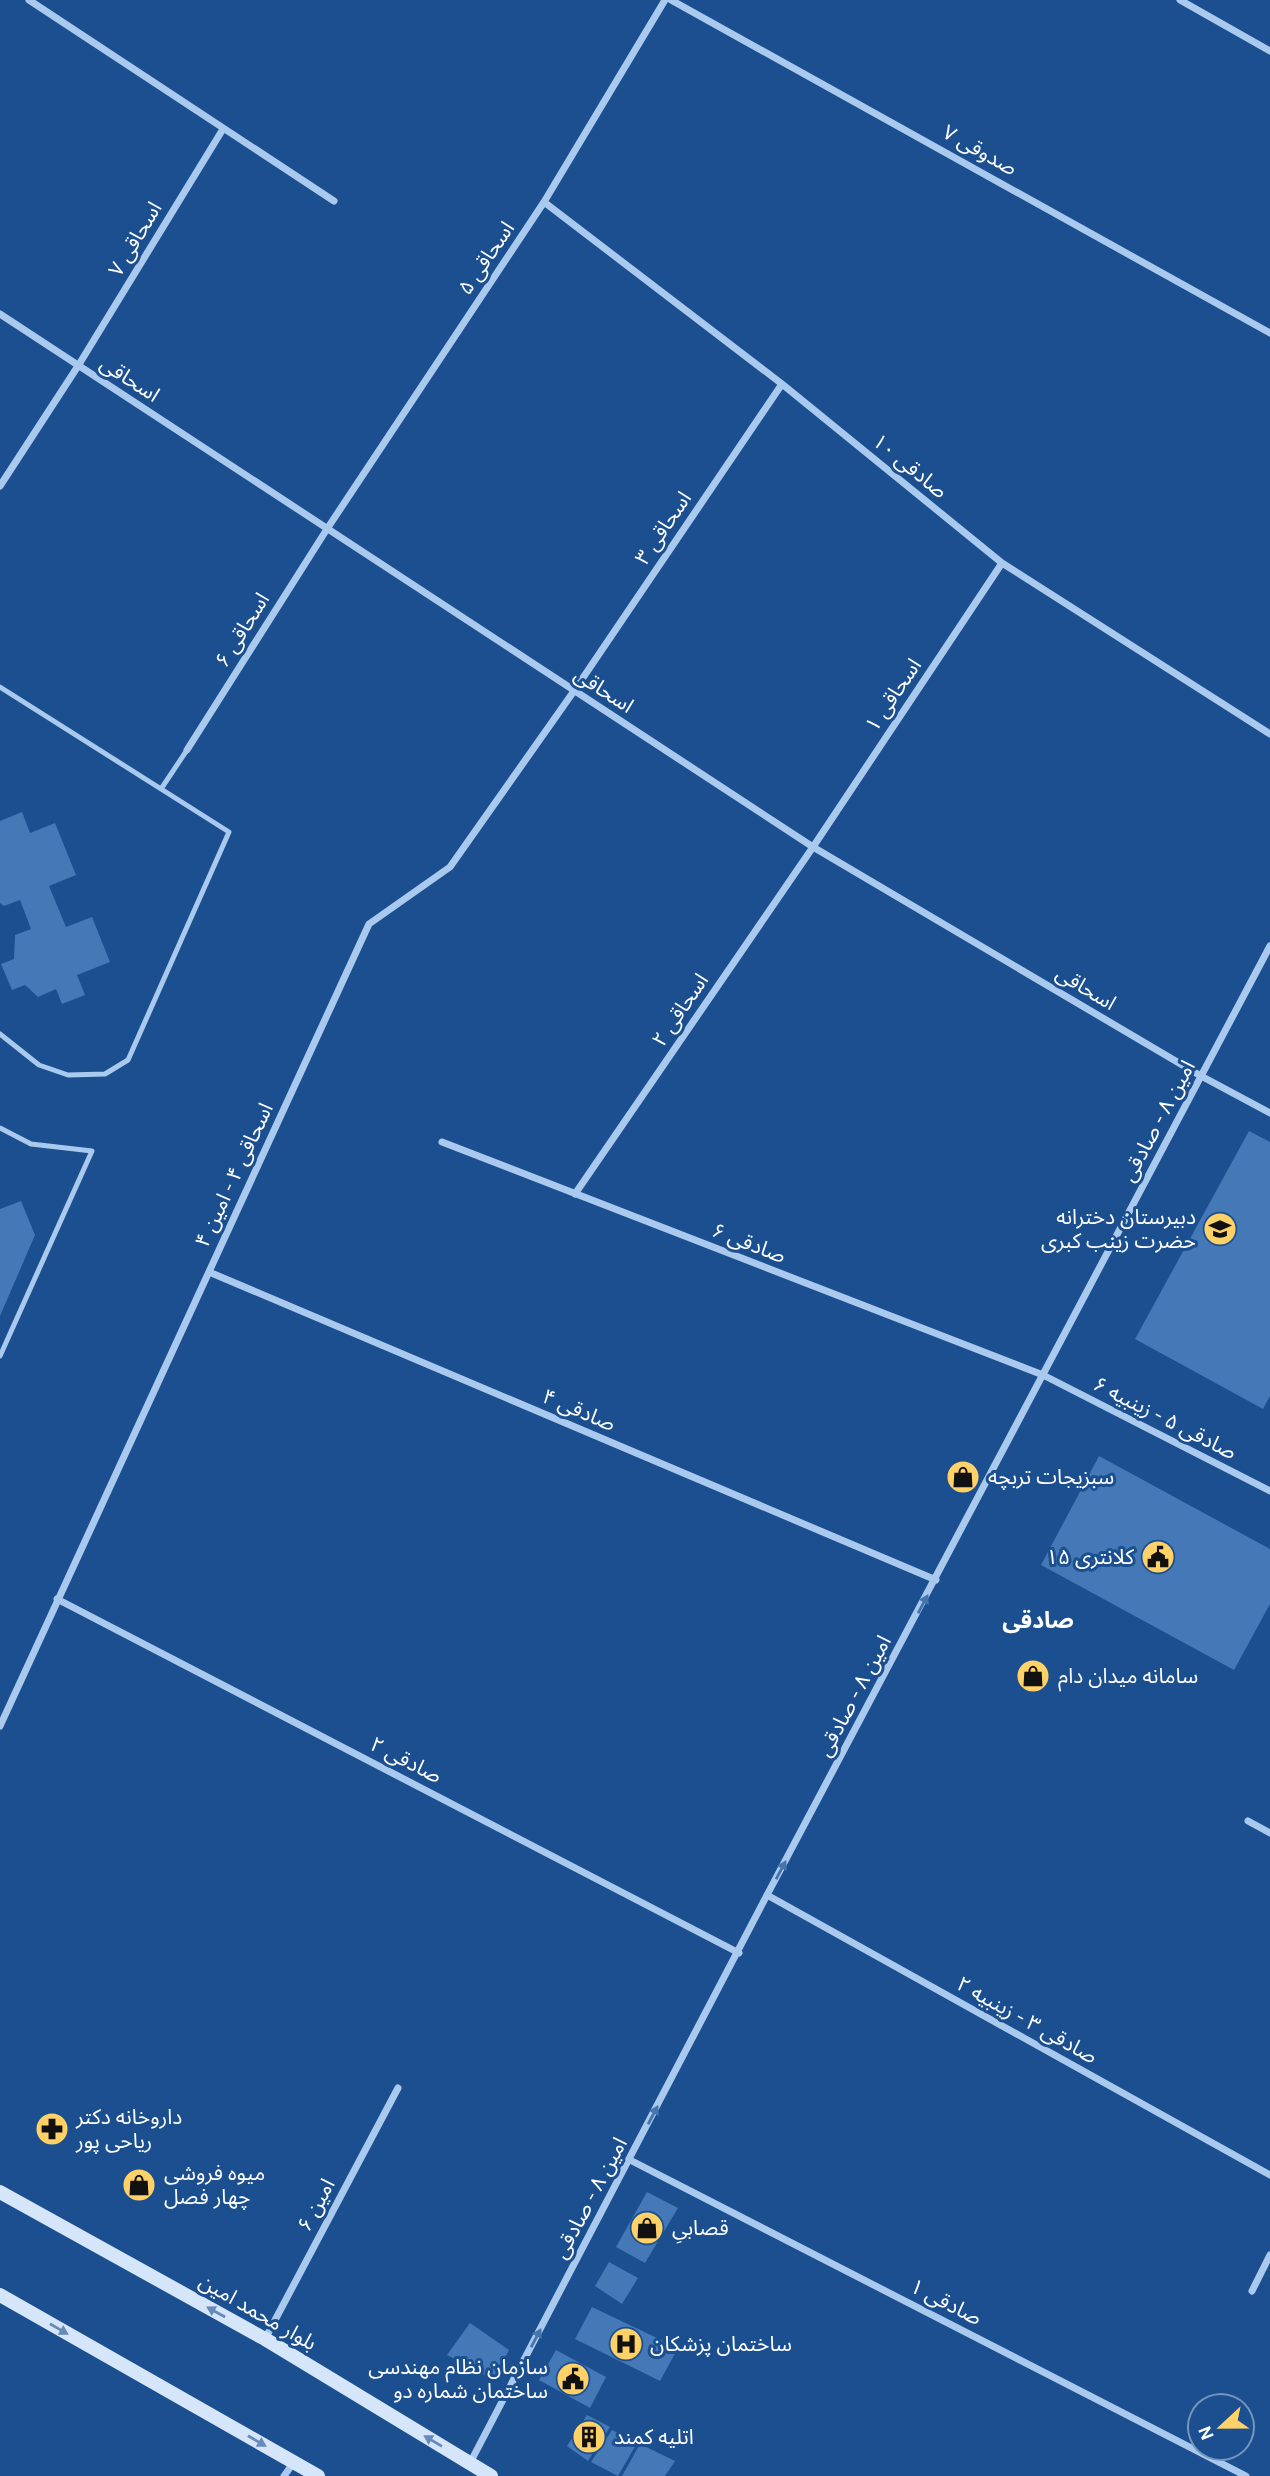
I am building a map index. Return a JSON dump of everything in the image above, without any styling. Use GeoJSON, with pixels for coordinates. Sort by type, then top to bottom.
{"type":"FeatureCollection","features":[{"type":"Feature","properties":{"kind":"main road","name":"بلوار محمد امین"},"geometry":{"type":"LineString","coordinates":[[0,2192],[265,2339],[466,2470],[491,2476]]}},
{"type":"Feature","properties":{"kind":"main road"},"geometry":{"type":"LineString","coordinates":[[0,2295],[318,2476]]}},
{"type":"Feature","properties":{"kind":"street"},"geometry":{"type":"LineString","coordinates":[[29,0],[334,201]]}},
{"type":"Feature","properties":{"kind":"street","name":"اسحاقی ۵"},"geometry":{"type":"LineString","coordinates":[[327,529],[544,202],[665,0]]}},
{"type":"Feature","properties":{"kind":"street","name":"صدوقی ۷"},"geometry":{"type":"LineString","coordinates":[[671,0],[1270,333]]}},
{"type":"Feature","properties":{"kind":"street"},"geometry":{"type":"LineString","coordinates":[[1180,0],[1270,51]]}},
{"type":"Feature","properties":{"kind":"street","name":"اسحاقی ۷"},"geometry":{"type":"LineString","coordinates":[[0,486],[78,366],[223,129]]}},
{"type":"Feature","properties":{"kind":"street","name":"صادقی ۱۰"},"geometry":{"type":"LineString","coordinates":[[544,202],[782,384],[1002,564],[1270,734]]}},
{"type":"Feature","properties":{"kind":"street","name":"اسحاقی"},"geometry":{"type":"LineString","coordinates":[[0,314],[813,847],[1201,1076],[1270,1113]]}},
{"type":"Feature","properties":{"kind":"street","name":"اسحاقی ۳"},"geometry":{"type":"LineString","coordinates":[[573,691],[782,384]]}},
{"type":"Feature","properties":{"kind":"street","name":"اسحاقی ۶"},"geometry":{"type":"LineString","coordinates":[[187,750],[327,529]]}},
{"type":"Feature","properties":{"kind":"street","name":"اسحاقی ۱"},"geometry":{"type":"LineString","coordinates":[[813,847],[1002,564]]}},
{"type":"Feature","properties":{"kind":"street","name":"اسحاقی ۴ - امین ۴"},"geometry":{"type":"LineString","coordinates":[[0,1726],[369,924],[450,867],[573,691]]}},
{"type":"Feature","properties":{"kind":"street","name":"اسحاقی ۲"},"geometry":{"type":"LineString","coordinates":[[575,1194],[813,847]]}},
{"type":"Feature","properties":{"kind":"street","name":"امین ۸ - صادقی"},"geometry":{"type":"LineString","coordinates":[[466,2470],[1270,946]]}},
{"type":"Feature","properties":{"kind":"street","name":"صادقی ۶"},"geometry":{"type":"LineString","coordinates":[[442,1142],[1043,1376]]}},
{"type":"Feature","properties":{"kind":"street","name":"صادقی ۴"},"geometry":{"type":"LineString","coordinates":[[209,1272],[936,1580]]}},
{"type":"Feature","properties":{"kind":"street","name":"صادقی ۵ - زینبیه ۶"},"geometry":{"type":"LineString","coordinates":[[1043,1376],[1270,1491]]}},
{"type":"Feature","properties":{"kind":"street","name":"صادقی ۲"},"geometry":{"type":"LineString","coordinates":[[57,1598],[739,1953]]}},
{"type":"Feature","properties":{"kind":"street"},"geometry":{"type":"LineString","coordinates":[[1248,1821],[1270,1833]]}},
{"type":"Feature","properties":{"kind":"street","name":"صادقی ۳ - زینبیه ۲"},"geometry":{"type":"LineString","coordinates":[[767,1895],[1270,2175]]}},
{"type":"Feature","properties":{"kind":"street","name":"امین ۶"},"geometry":{"type":"LineString","coordinates":[[265,2339],[398,2088]]}},
{"type":"Feature","properties":{"kind":"street","name":"صادقی ۱"},"geometry":{"type":"LineString","coordinates":[[630,2160],[1246,2476]]}},
{"type":"Feature","properties":{"kind":"street"},"geometry":{"type":"LineString","coordinates":[[1252,2291],[1270,2255]]}},
{"type":"Feature","properties":{"kind":"street"},"geometry":{"type":"LineString","coordinates":[[284,2476],[295,2462]]}},
{"type":"Feature","properties":{"kind":"lane"},"geometry":{"type":"LineString","coordinates":[[0,687],[229,832],[128,1060],[105,1074],[68,1075],[38,1065],[0,1034]]}},
{"type":"Feature","properties":{"kind":"lane"},"geometry":{"type":"LineString","coordinates":[[161,789],[187,750]]}},
{"type":"Feature","properties":{"kind":"lane"},"geometry":{"type":"LineString","coordinates":[[0,1128],[32,1144],[92,1150],[0,1356]]}},
{"type":"Feature","properties":{"kind":"building"},"geometry":{"type":"Polygon","coordinates":[[[22,812],[30,833],[55,823],[76,875],[49,886],[66,927],[92,917],[110,962],[77,975],[85,995],[62,1004],[56,989],[38,997],[25,985],[12,990],[1,964],[14,959],[15,935],[31,929],[20,900],[4,906],[0,903],[0,821],[22,812]]]}},
{"type":"Feature","properties":{"kind":"building","name":"دبیرستان دخترانه حضرت زینب کبری"},"geometry":{"type":"Polygon","coordinates":[[[1249,1131],[1270,1142],[1270,1396],[1263,1409],[1135,1339],[1249,1131]]]}},
{"type":"Feature","properties":{"kind":"building"},"geometry":{"type":"Polygon","coordinates":[[[21,1201],[35,1235],[0,1316],[0,1209],[21,1201]]]}},
{"type":"Feature","properties":{"kind":"building","name":"کلانتری ۱۵"},"geometry":{"type":"Polygon","coordinates":[[[1099,1456],[1270,1549],[1270,1604],[1234,1670],[1041,1565],[1099,1456]]]}},
{"type":"Feature","properties":{"kind":"building","name":"قصابیِ"},"geometry":{"type":"Polygon","coordinates":[[[647,2192],[678,2208],[645,2263],[616,2247],[647,2192]]]}},
{"type":"Feature","properties":{"kind":"building"},"geometry":{"type":"Polygon","coordinates":[[[609,2262],[638,2278],[622,2304],[595,2286],[609,2262]]]}},
{"type":"Feature","properties":{"kind":"building","name":"ساختمان پزشکان"},"geometry":{"type":"Polygon","coordinates":[[[592,2307],[678,2348],[660,2381],[575,2339],[592,2307]]]}},
{"type":"Feature","properties":{"kind":"building"},"geometry":{"type":"Polygon","coordinates":[[[470,2323],[509,2350],[494,2380],[447,2355],[470,2323]]]}},
{"type":"Feature","properties":{"kind":"building","name":"سازمان نظام مهندسی ساختمان شماره دو"},"geometry":{"type":"Polygon","coordinates":[[[556,2350],[606,2377],[590,2408],[539,2380],[556,2350]]]}},
{"type":"Feature","properties":{"kind":"building","name":"اتلیه کمند"},"geometry":{"type":"Polygon","coordinates":[[[587,2415],[610,2427],[588,2461],[567,2446],[587,2415]]]}},
{"type":"Feature","properties":{"kind":"building"},"geometry":{"type":"Polygon","coordinates":[[[612,2430],[637,2443],[618,2476],[591,2462],[612,2430]]]}},
{"type":"Feature","properties":{"kind":"building"},"geometry":{"type":"Polygon","coordinates":[[[640,2444],[675,2461],[665,2476],[622,2476],[640,2444]]]}},
{"type":"Feature","properties":{"kind":"place","name":"دبیرستان دخترانه حضرت زینب کبری"},"geometry":{"type":"Point","coordinates":[1220,1229]}},
{"type":"Feature","properties":{"kind":"place","name":"سبزیجات تربچه"},"geometry":{"type":"Point","coordinates":[963,1477]}},
{"type":"Feature","properties":{"kind":"place","name":"کلانتری ۱۵"},"geometry":{"type":"Point","coordinates":[1158,1557]}},
{"type":"Feature","properties":{"kind":"place","name":"سامانه میدان دام"},"geometry":{"type":"Point","coordinates":[1033,1676]}},
{"type":"Feature","properties":{"kind":"place","name":"داروخانه دکتر ریاحی پور"},"geometry":{"type":"Point","coordinates":[52,2129]}},
{"type":"Feature","properties":{"kind":"place","name":"میوه فروشی چهار فصل"},"geometry":{"type":"Point","coordinates":[139,2185]}},
{"type":"Feature","properties":{"kind":"place","name":"قصابیِ"},"geometry":{"type":"Point","coordinates":[647,2228]}},
{"type":"Feature","properties":{"kind":"place","name":"ساختمان پزشکان"},"geometry":{"type":"Point","coordinates":[626,2344]}},
{"type":"Feature","properties":{"kind":"place","name":"سازمان نظام مهندسی ساختمان شماره دو"},"geometry":{"type":"Point","coordinates":[573,2379]}},
{"type":"Feature","properties":{"kind":"place","name":"اتلیه کمند"},"geometry":{"type":"Point","coordinates":[589,2437]}},
{"type":"Feature","properties":{"kind":"district","name":"صادقی"},"geometry":{"type":"Point","coordinates":[1038,1620]}}]}
